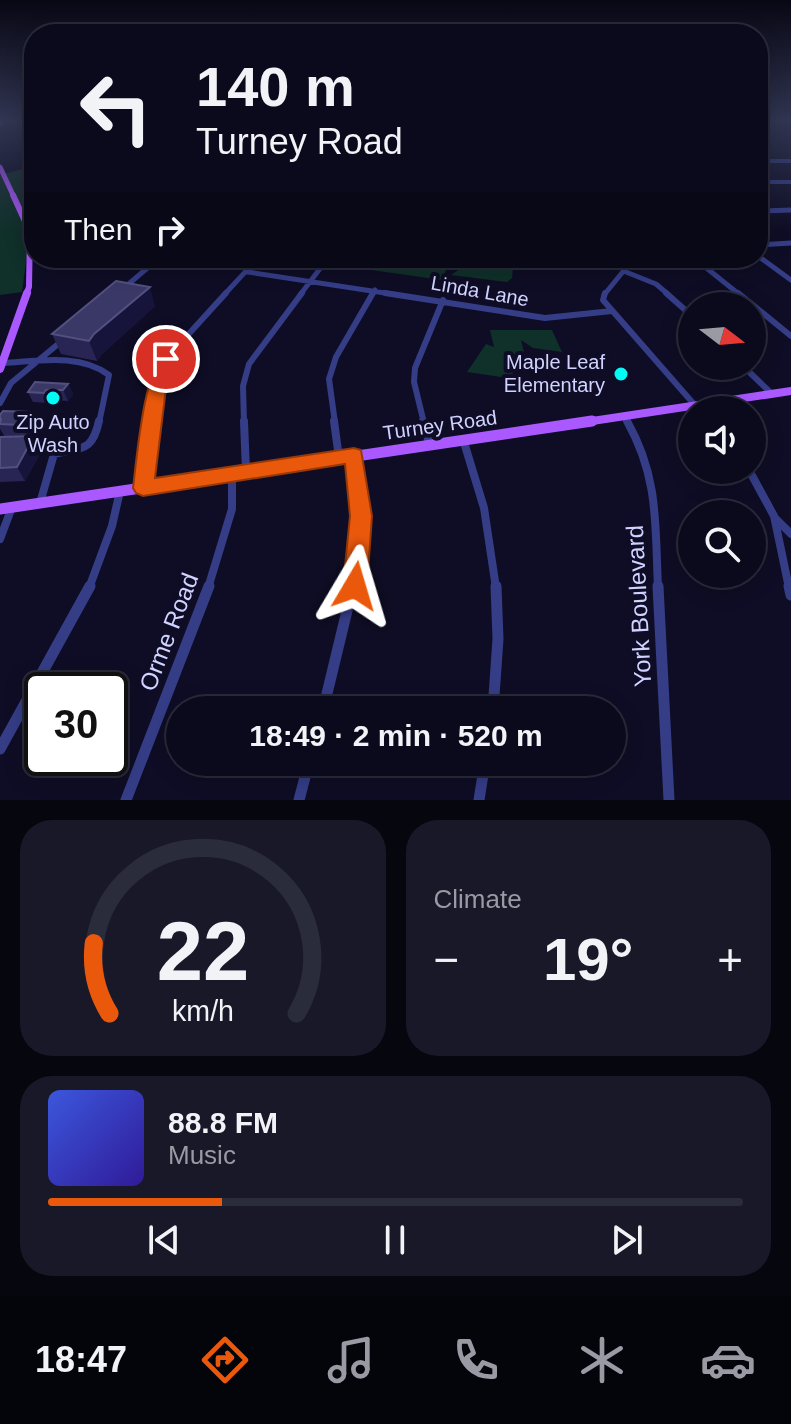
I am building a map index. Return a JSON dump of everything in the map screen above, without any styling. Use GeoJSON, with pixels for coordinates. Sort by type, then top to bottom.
{"type":"FeatureCollection","features":[{"type":"Feature","properties":{"kind":"main road"},"geometry":{"type":"LineString","coordinates":[[3,172],[24,219]]}},
{"type":"Feature","properties":{"kind":"main road"},"geometry":{"type":"LineString","coordinates":[[2,366],[29,287],[29,268]]}},
{"type":"Feature","properties":{"kind":"main road","name":"Turney Road"},"geometry":{"type":"LineString","coordinates":[[761,396],[791,392]]}},
{"type":"Feature","properties":{"kind":"main road","name":"Turney Road"},"geometry":{"type":"LineString","coordinates":[[6,508],[429,443],[678,410]]}},
{"type":"Feature","properties":{"kind":"street"},"geometry":{"type":"LineString","coordinates":[[768,161],[791,161]]}},
{"type":"Feature","properties":{"kind":"street"},"geometry":{"type":"LineString","coordinates":[[768,182],[791,182]]}},
{"type":"Feature","properties":{"kind":"street"},"geometry":{"type":"LineString","coordinates":[[768,211],[791,210]]}},
{"type":"Feature","properties":{"kind":"street"},"geometry":{"type":"LineString","coordinates":[[768,244],[791,243]]}},
{"type":"Feature","properties":{"kind":"street"},"geometry":{"type":"LineString","coordinates":[[768,263],[791,280]]}},
{"type":"Feature","properties":{"kind":"street"},"geometry":{"type":"LineString","coordinates":[[113,297],[147,268]]}},
{"type":"Feature","properties":{"kind":"street"},"geometry":{"type":"LineString","coordinates":[[143,488],[161,369],[166,359],[251,268]]}},
{"type":"Feature","properties":{"kind":"street"},"geometry":{"type":"LineString","coordinates":[[246,472],[243,386],[249,364],[320,268]]}},
{"type":"Feature","properties":{"kind":"street"},"geometry":{"type":"LineString","coordinates":[[628,268],[602,295],[612,311],[686,396]]}},
{"type":"Feature","properties":{"kind":"street"},"geometry":{"type":"LineString","coordinates":[[706,268],[791,336]]}},
{"type":"Feature","properties":{"kind":"street","name":"Linda Lane"},"geometry":{"type":"LineString","coordinates":[[248,272],[545,318],[612,311]]}},
{"type":"Feature","properties":{"kind":"street"},"geometry":{"type":"LineString","coordinates":[[626,272],[656,284],[678,304]]}},
{"type":"Feature","properties":{"kind":"street"},"geometry":{"type":"LineString","coordinates":[[339,458],[329,379],[336,357],[375,290]]}},
{"type":"Feature","properties":{"kind":"street"},"geometry":{"type":"LineString","coordinates":[[429,443],[414,382],[415,368],[443,300]]}},
{"type":"Feature","properties":{"kind":"street"},"geometry":{"type":"LineString","coordinates":[[0,403],[11,383],[67,336]]}},
{"type":"Feature","properties":{"kind":"street"},"geometry":{"type":"LineString","coordinates":[[2,366],[37,362],[81,364],[105,370],[109,377],[95,440],[89,445],[54,454],[40,503]]}},
{"type":"Feature","properties":{"kind":"street"},"geometry":{"type":"LineString","coordinates":[[758,380],[772,394]]}},
{"type":"Feature","properties":{"kind":"street","name":"York Boulevard"},"geometry":{"type":"LineString","coordinates":[[625,417],[644,451],[653,484],[669,800]]}},
{"type":"Feature","properties":{"kind":"street"},"geometry":{"type":"LineString","coordinates":[[463,439],[488,513],[497,575],[494,696]]}},
{"type":"Feature","properties":{"kind":"street"},"geometry":{"type":"LineString","coordinates":[[326,696],[359,561],[361,516],[354,455]]}},
{"type":"Feature","properties":{"kind":"street","name":"Orme Road"},"geometry":{"type":"LineString","coordinates":[[126,800],[218,561],[232,509],[232,474]]}},
{"type":"Feature","properties":{"kind":"street"},"geometry":{"type":"LineString","coordinates":[[757,484],[774,516],[791,534]]}},
{"type":"Feature","properties":{"kind":"street"},"geometry":{"type":"LineString","coordinates":[[0,749],[90,586],[115,522],[120,491]]}},
{"type":"Feature","properties":{"kind":"street"},"geometry":{"type":"LineString","coordinates":[[0,539],[6,508]]}},
{"type":"Feature","properties":{"kind":"street"},"geometry":{"type":"LineString","coordinates":[[774,516],[791,595]]}},
{"type":"Feature","properties":{"kind":"street"},"geometry":{"type":"LineString","coordinates":[[299,800],[305,776]]}},
{"type":"Feature","properties":{"kind":"street"},"geometry":{"type":"LineString","coordinates":[[479,800],[483,776]]}},
{"type":"Feature","properties":{"kind":"green space"},"geometry":{"type":"Polygon","coordinates":[[[24,169],[24,206],[20,207],[24,217],[25,268],[22,292],[0,295],[0,175],[24,169]]]}},
{"type":"Feature","properties":{"kind":"green space"},"geometry":{"type":"Polygon","coordinates":[[[357,268],[447,268],[442,280],[357,268]]]}},
{"type":"Feature","properties":{"kind":"green space"},"geometry":{"type":"Polygon","coordinates":[[[461,268],[513,268],[512,278],[507,282],[451,275],[461,268]]]}},
{"type":"Feature","properties":{"kind":"green space"},"geometry":{"type":"Polygon","coordinates":[[[490,330],[552,330],[562,352],[533,348],[521,340],[527,365],[515,365],[516,370],[508,378],[467,372],[486,344],[494,347],[490,330]]]}},
{"type":"Feature","properties":{"kind":"building"},"geometry":{"type":"Polygon","coordinates":[[[116,281],[150,287],[89,341],[52,334],[116,281]]]}},
{"type":"Feature","properties":{"kind":"building"},"geometry":{"type":"Polygon","coordinates":[[[35,382],[68,384],[63,390],[28,392],[35,382]]]}},
{"type":"Feature","properties":{"kind":"building"},"geometry":{"type":"Polygon","coordinates":[[[3,411],[31,412],[21,425],[0,424],[3,411]]]}},
{"type":"Feature","properties":{"kind":"building"},"geometry":{"type":"Polygon","coordinates":[[[34,436],[17,467],[0,468],[0,437],[34,436]]]}},
{"type":"Feature","properties":{"kind":"place","name":"Maple Leaf Elementary"},"geometry":{"type":"Point","coordinates":[621,374]}},
{"type":"Feature","properties":{"kind":"place","name":"Zip Auto Wash"},"geometry":{"type":"Point","coordinates":[53,398]}},
{"type":"Feature","properties":{"kind":"route"},"geometry":{"type":"LineString","coordinates":[[166,359],[158,380],[143,488],[354,455],[361,516],[355,586]]}}]}
